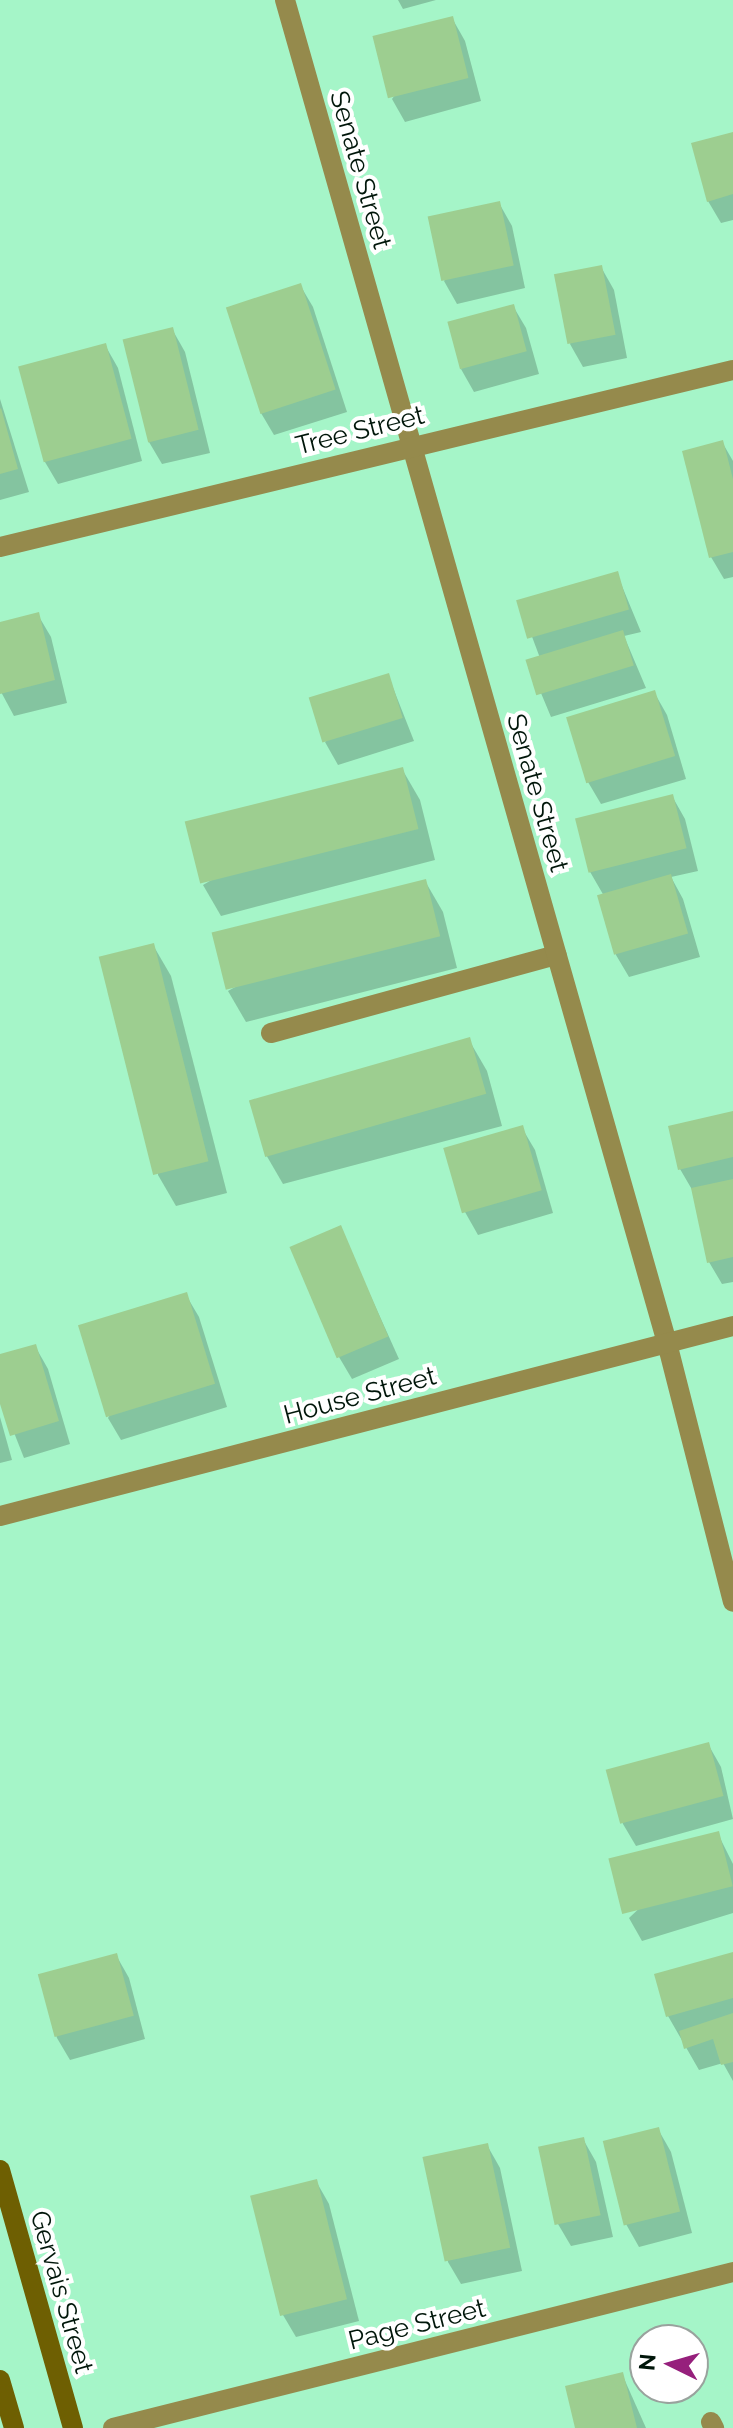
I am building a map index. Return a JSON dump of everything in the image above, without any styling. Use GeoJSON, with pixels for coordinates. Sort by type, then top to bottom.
{"type":"FeatureCollection","features":[{"type":"Feature","properties":{"kind":"main road","name":"Gervais Street"},"geometry":{"type":"LineString","coordinates":[[0,2170],[73,2428]]}},
{"type":"Feature","properties":{"kind":"main road"},"geometry":{"type":"LineString","coordinates":[[0,2380],[14,2428]]}},
{"type":"Feature","properties":{"kind":"street","name":"Senate Street"},"geometry":{"type":"LineString","coordinates":[[285,0],[667,1343],[733,1602]]}},
{"type":"Feature","properties":{"kind":"street","name":"Tree Street"},"geometry":{"type":"LineString","coordinates":[[0,547],[411,444],[733,370]]}},
{"type":"Feature","properties":{"kind":"street"},"geometry":{"type":"LineString","coordinates":[[271,1033],[557,955]]}},
{"type":"Feature","properties":{"kind":"street","name":"House Street"},"geometry":{"type":"LineString","coordinates":[[0,1516],[733,1326]]}},
{"type":"Feature","properties":{"kind":"street","name":"Page Street"},"geometry":{"type":"LineString","coordinates":[[113,2428],[733,2272]]}},
{"type":"Feature","properties":{"kind":"building"},"geometry":{"type":"Polygon","coordinates":[[[453,16],[468,78],[388,98],[372,36],[453,16]]]}},
{"type":"Feature","properties":{"kind":"building"},"geometry":{"type":"Polygon","coordinates":[[[733,132],[733,194],[707,202],[691,143],[733,132]]]}},
{"type":"Feature","properties":{"kind":"building"},"geometry":{"type":"Polygon","coordinates":[[[500,201],[514,266],[441,281],[428,216],[500,201]]]}},
{"type":"Feature","properties":{"kind":"building"},"geometry":{"type":"Polygon","coordinates":[[[602,265],[616,335],[567,344],[554,274],[602,265]]]}},
{"type":"Feature","properties":{"kind":"building"},"geometry":{"type":"Polygon","coordinates":[[[301,283],[336,390],[260,414],[226,307],[301,283]]]}},
{"type":"Feature","properties":{"kind":"building"},"geometry":{"type":"Polygon","coordinates":[[[514,304],[527,351],[460,369],[447,322],[514,304]]]}},
{"type":"Feature","properties":{"kind":"building"},"geometry":{"type":"Polygon","coordinates":[[[173,327],[199,430],[148,442],[123,340],[173,327]]]}},
{"type":"Feature","properties":{"kind":"building"},"geometry":{"type":"Polygon","coordinates":[[[106,343],[132,439],[44,462],[18,367],[106,343]]]}},
{"type":"Feature","properties":{"kind":"building"},"geometry":{"type":"Polygon","coordinates":[[[0,409],[18,469],[0,474],[0,409]]]}},
{"type":"Feature","properties":{"kind":"building"},"geometry":{"type":"Polygon","coordinates":[[[723,440],[733,479],[733,552],[709,558],[682,451],[723,440]]]}},
{"type":"Feature","properties":{"kind":"building"},"geometry":{"type":"Polygon","coordinates":[[[618,571],[629,609],[527,639],[516,600],[618,571]]]}},
{"type":"Feature","properties":{"kind":"building"},"geometry":{"type":"Polygon","coordinates":[[[39,612],[55,680],[0,694],[0,622],[39,612]]]}},
{"type":"Feature","properties":{"kind":"building"},"geometry":{"type":"Polygon","coordinates":[[[623,630],[634,665],[536,695],[525,660],[623,630]]]}},
{"type":"Feature","properties":{"kind":"building"},"geometry":{"type":"Polygon","coordinates":[[[389,673],[403,718],[322,743],[309,698],[389,673]]]}},
{"type":"Feature","properties":{"kind":"building"},"geometry":{"type":"Polygon","coordinates":[[[655,690],[675,756],[586,783],[566,717],[655,690]]]}},
{"type":"Feature","properties":{"kind":"building"},"geometry":{"type":"Polygon","coordinates":[[[403,767],[418,829],[200,884],[185,821],[403,767]]]}},
{"type":"Feature","properties":{"kind":"building"},"geometry":{"type":"Polygon","coordinates":[[[673,794],[687,848],[589,873],[575,818],[673,794]]]}},
{"type":"Feature","properties":{"kind":"building"},"geometry":{"type":"Polygon","coordinates":[[[671,874],[688,934],[614,955],[597,895],[671,874]]]}},
{"type":"Feature","properties":{"kind":"building"},"geometry":{"type":"Polygon","coordinates":[[[426,879],[440,936],[226,990],[212,932],[426,879]]]}},
{"type":"Feature","properties":{"kind":"building"},"geometry":{"type":"Polygon","coordinates":[[[154,943],[208,1161],[153,1175],[99,957],[154,943]]]}},
{"type":"Feature","properties":{"kind":"building"},"geometry":{"type":"Polygon","coordinates":[[[470,1037],[486,1094],[265,1157],[249,1100],[470,1037]]]}},
{"type":"Feature","properties":{"kind":"building"},"geometry":{"type":"Polygon","coordinates":[[[733,1111],[733,1157],[678,1170],[668,1126],[733,1111]]]}},
{"type":"Feature","properties":{"kind":"building"},"geometry":{"type":"Polygon","coordinates":[[[523,1125],[542,1190],[462,1213],[443,1148],[523,1125]]]}},
{"type":"Feature","properties":{"kind":"building"},"geometry":{"type":"Polygon","coordinates":[[[733,1179],[733,1257],[707,1263],[691,1188],[733,1179]]]}},
{"type":"Feature","properties":{"kind":"building"},"geometry":{"type":"Polygon","coordinates":[[[341,1225],[388,1336],[337,1358],[289,1247],[341,1225]]]}},
{"type":"Feature","properties":{"kind":"building"},"geometry":{"type":"Polygon","coordinates":[[[187,1292],[215,1384],[106,1417],[78,1325],[187,1292]]]}},
{"type":"Feature","properties":{"kind":"building"},"geometry":{"type":"Polygon","coordinates":[[[36,1344],[59,1421],[10,1436],[0,1404],[0,1354],[36,1344]]]}},
{"type":"Feature","properties":{"kind":"building"},"geometry":{"type":"Polygon","coordinates":[[[709,1742],[723,1796],[620,1824],[606,1770],[709,1742]]]}},
{"type":"Feature","properties":{"kind":"building"},"geometry":{"type":"Polygon","coordinates":[[[719,1831],[733,1886],[622,1914],[608,1859],[719,1831]]]}},
{"type":"Feature","properties":{"kind":"building"},"geometry":{"type":"Polygon","coordinates":[[[733,1952],[733,1998],[666,2017],[654,1974],[733,1952]]]}},
{"type":"Feature","properties":{"kind":"building"},"geometry":{"type":"Polygon","coordinates":[[[117,1953],[134,2016],[55,2037],[38,1974],[117,1953]]]}},
{"type":"Feature","properties":{"kind":"building"},"geometry":{"type":"Polygon","coordinates":[[[733,2013],[733,2062],[721,2065],[713,2039],[684,2049],[679,2031],[733,2013]]]}},
{"type":"Feature","properties":{"kind":"building"},"geometry":{"type":"Polygon","coordinates":[[[659,2127],[680,2211],[624,2225],[603,2141],[659,2127]]]}},
{"type":"Feature","properties":{"kind":"building"},"geometry":{"type":"Polygon","coordinates":[[[584,2137],[601,2215],[555,2225],[538,2147],[584,2137]]]}},
{"type":"Feature","properties":{"kind":"building"},"geometry":{"type":"Polygon","coordinates":[[[488,2143],[510,2248],[445,2262],[422,2157],[488,2143]]]}},
{"type":"Feature","properties":{"kind":"building"},"geometry":{"type":"Polygon","coordinates":[[[317,2179],[347,2299],[280,2316],[250,2196],[317,2179]]]}},
{"type":"Feature","properties":{"kind":"building"},"geometry":{"type":"Polygon","coordinates":[[[623,2372],[637,2428],[575,2428],[565,2386],[623,2372]]]}}]}
